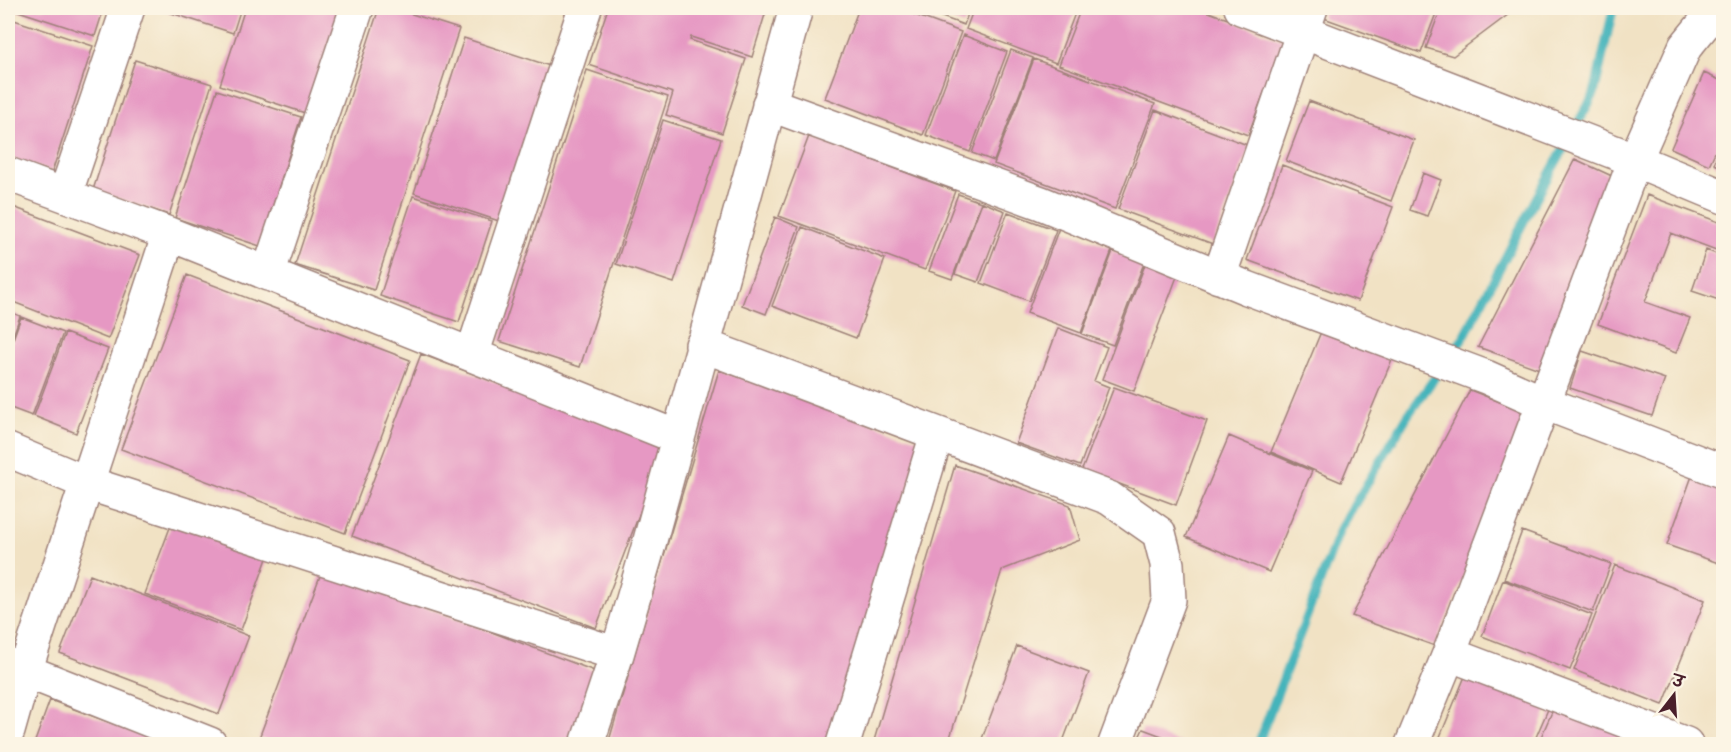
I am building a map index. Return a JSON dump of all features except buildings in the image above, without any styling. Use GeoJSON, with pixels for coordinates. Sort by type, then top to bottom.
{"type":"FeatureCollection","features":[{"type":"Feature","properties":{"kind":"street"},"geometry":{"type":"LineString","coordinates":[[65,195],[128,8]]}},
{"type":"Feature","properties":{"kind":"street"},"geometry":{"type":"LineString","coordinates":[[268,274],[357,8]]}},
{"type":"Feature","properties":{"kind":"street"},"geometry":{"type":"LineString","coordinates":[[472,355],[585,8]]}},
{"type":"Feature","properties":{"kind":"street"},"geometry":{"type":"LineString","coordinates":[[587,744],[617,654],[796,8]]}},
{"type":"Feature","properties":{"kind":"street"},"geometry":{"type":"LineString","coordinates":[[1241,8],[1307,20],[1541,123],[1724,197]]}},
{"type":"Feature","properties":{"kind":"street"},"geometry":{"type":"LineString","coordinates":[[1412,744],[1449,654],[1635,160],[1685,46],[1717,8]]}},
{"type":"Feature","properties":{"kind":"street"},"geometry":{"type":"LineString","coordinates":[[1219,277],[1307,20]]}},
{"type":"Feature","properties":{"kind":"street"},"geometry":{"type":"LineString","coordinates":[[770,104],[1041,203],[1219,277],[1419,354],[1486,377],[1542,402],[1724,472]]}},
{"type":"Feature","properties":{"kind":"street"},"geometry":{"type":"LineString","coordinates":[[8,174],[169,234],[677,437]]}},
{"type":"Feature","properties":{"kind":"street"},"geometry":{"type":"LineString","coordinates":[[8,731],[16,667],[87,483],[169,234]]}},
{"type":"Feature","properties":{"kind":"street"},"geometry":{"type":"LineString","coordinates":[[702,345],[1109,498],[1159,534],[1167,564],[1169,600],[1115,744]]}},
{"type":"Feature","properties":{"kind":"street"},"geometry":{"type":"LineString","coordinates":[[843,744],[938,434]]}},
{"type":"Feature","properties":{"kind":"street"},"geometry":{"type":"LineString","coordinates":[[8,450],[87,483],[617,654]]}},
{"type":"Feature","properties":{"kind":"street"},"geometry":{"type":"LineString","coordinates":[[1449,654],[1640,737],[1686,744]]}},
{"type":"Feature","properties":{"kind":"street"},"geometry":{"type":"LineString","coordinates":[[16,667],[210,744]]}},
{"type":"Feature","properties":{"kind":"waterway"},"geometry":{"type":"LineString","coordinates":[[1258,744],[1341,527],[1408,415],[1464,337],[1534,202],[1594,94],[1615,8]]}}]}
